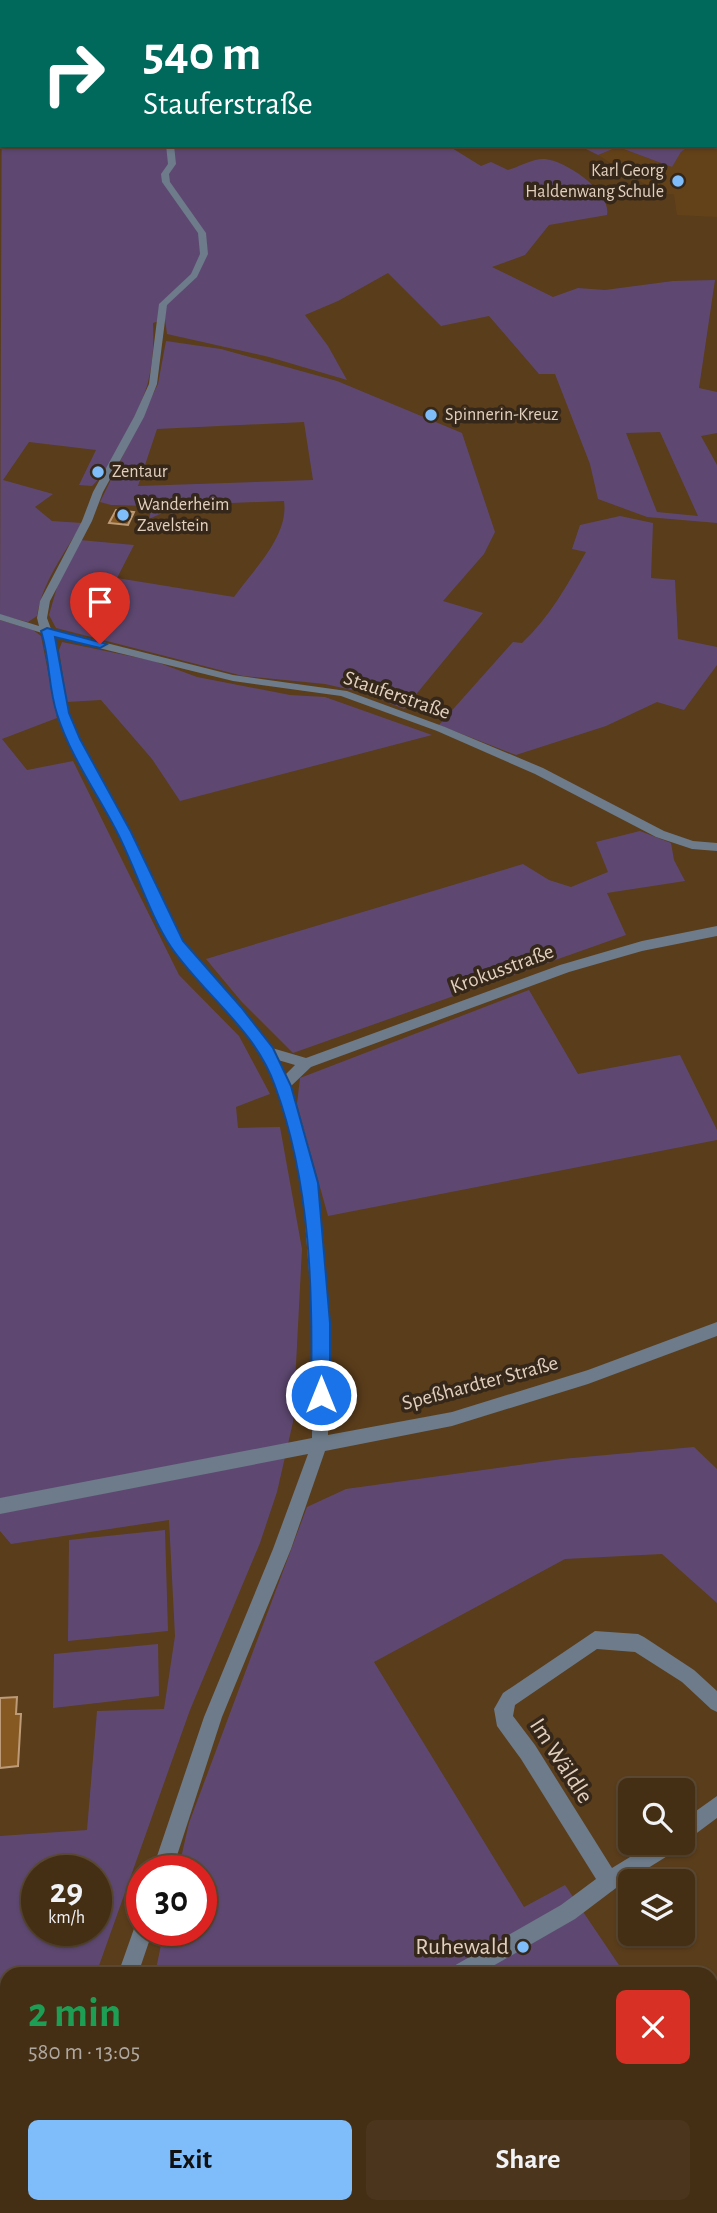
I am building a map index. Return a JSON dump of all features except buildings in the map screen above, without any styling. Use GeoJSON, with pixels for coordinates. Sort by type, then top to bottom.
{"type":"FeatureCollection","features":[{"type":"Feature","properties":{"kind":"street"},"geometry":{"type":"LineString","coordinates":[[167,1855],[213,1717],[282,1549],[320,1443],[321,1323],[309,1183],[283,1086],[267,1052],[236,1011],[177,944],[112,808],[69,730],[62,713],[51,644],[42,618],[45,601],[87,521],[98,492],[139,417],[152,384],[159,352],[159,323],[163,304],[194,275],[204,254],[202,233],[166,182],[165,174],[172,164],[170,147]]}},
{"type":"Feature","properties":{"kind":"street","name":"Stauferstraße"},"geometry":{"type":"LineString","coordinates":[[0,617],[233,678],[343,693],[441,729],[539,771],[660,834],[692,845],[717,847]]}},
{"type":"Feature","properties":{"kind":"street","name":"Krokusstraße"},"geometry":{"type":"LineString","coordinates":[[283,1086],[306,1063],[565,968],[642,946],[717,931]]}},
{"type":"Feature","properties":{"kind":"street"},"geometry":{"type":"LineString","coordinates":[[267,1052],[306,1063]]}},
{"type":"Feature","properties":{"kind":"street","name":"Speßhardter Straße"},"geometry":{"type":"LineString","coordinates":[[0,1506],[452,1419],[589,1377],[717,1329]]}},
{"type":"Feature","properties":{"kind":"street","name":"Im Wäldle"},"geometry":{"type":"LineString","coordinates":[[609,1881],[528,1752],[504,1719],[503,1709],[509,1699],[595,1640],[638,1643],[688,1676],[717,1703]]}},
{"type":"Feature","properties":{"kind":"street"},"geometry":{"type":"LineString","coordinates":[[695,1824],[717,1806]]}},
{"type":"Feature","properties":{"kind":"street"},"geometry":{"type":"LineString","coordinates":[[471,1967],[568,1912],[609,1881],[651,1855]]}},
{"type":"Feature","properties":{"kind":"street"},"geometry":{"type":"LineString","coordinates":[[130,1967],[138,1946]]}},
{"type":"Feature","properties":{"kind":"shaded area"},"geometry":{"type":"Polygon","coordinates":[[[2,147],[450,147],[481,166],[491,162],[508,170],[545,159],[564,165],[586,179],[602,197],[607,206],[607,215],[549,225],[525,255],[492,267],[553,297],[578,288],[605,290],[673,281],[715,280],[699,388],[717,392],[717,433],[701,436],[717,465],[717,523],[647,517],[598,499],[590,464],[555,374],[539,374],[489,316],[441,326],[388,273],[338,301],[305,315],[328,346],[347,380],[269,357],[167,334],[165,319],[153,323],[150,375],[133,421],[116,453],[92,486],[79,485],[96,450],[29,442],[3,480],[53,494],[35,507],[52,521],[82,523],[49,580],[37,616],[28,622],[0,615],[2,147]],[[660,432],[626,433],[657,512],[698,516],[660,432]]]}},
{"type":"Feature","properties":{"kind":"shaded area"},"geometry":{"type":"Polygon","coordinates":[[[582,147],[618,147],[598,155],[582,147]]]}},
{"type":"Feature","properties":{"kind":"shaded area","name":"Karl Georg Haldenwang Schule"},"geometry":{"type":"Polygon","coordinates":[[[617,147],[672,167],[681,152],[688,147],[717,147],[717,217],[677,215],[674,194],[661,194],[598,155],[617,147]]]}},
{"type":"Feature","properties":{"kind":"shaded area"},"geometry":{"type":"Polygon","coordinates":[[[618,147],[688,147],[681,152],[672,167],[618,147]]]}},
{"type":"Feature","properties":{"kind":"shaded area"},"geometry":{"type":"Polygon","coordinates":[[[166,341],[221,349],[337,381],[462,433],[495,532],[484,554],[443,601],[483,613],[404,709],[365,693],[325,684],[243,676],[56,628],[49,615],[59,580],[80,540],[134,545],[117,578],[234,597],[276,539],[284,514],[284,501],[180,505],[149,519],[152,506],[111,505],[100,502],[158,384],[166,341]],[[304,422],[157,429],[138,486],[313,480],[304,422]]]}},
{"type":"Feature","properties":{"kind":"shaded area"},"geometry":{"type":"Polygon","coordinates":[[[620,516],[653,523],[651,578],[675,580],[678,639],[717,647],[717,665],[684,710],[657,702],[606,726],[516,755],[439,725],[513,642],[522,643],[549,612],[586,552],[572,549],[580,525],[620,516]]]}},
{"type":"Feature","properties":{"kind":"shaded area"},"geometry":{"type":"Polygon","coordinates":[[[0,620],[33,630],[41,636],[57,718],[2,739],[27,770],[73,761],[179,975],[239,1036],[270,1094],[236,1107],[238,1128],[280,1127],[302,1249],[293,1422],[277,1492],[260,1543],[190,1710],[138,1855],[126,1855],[126,1890],[112,1929],[112,1855],[21,1855],[21,1946],[106,1946],[98,1967],[0,1967],[0,1836],[87,1830],[97,1711],[164,1709],[175,1636],[169,1520],[11,1544],[0,1531],[0,620]]]}},
{"type":"Feature","properties":{"kind":"shaded area"},"geometry":{"type":"Polygon","coordinates":[[[62,642],[154,661],[197,677],[290,695],[325,697],[432,735],[180,801],[152,759],[101,700],[67,702],[59,650],[62,642]]]}},
{"type":"Feature","properties":{"kind":"shaded area"},"geometry":{"type":"Polygon","coordinates":[[[640,831],[671,843],[674,860],[685,881],[607,893],[626,935],[293,1053],[241,1001],[206,959],[523,864],[549,880],[571,887],[608,872],[596,842],[640,831]]]}},
{"type":"Feature","properties":{"kind":"shaded area"},"geometry":{"type":"Polygon","coordinates":[[[529,990],[578,1074],[680,1055],[717,1130],[717,1140],[328,1216],[297,1104],[300,1078],[529,990]]]}},
{"type":"Feature","properties":{"kind":"shaded area"},"geometry":{"type":"Polygon","coordinates":[[[694,1447],[717,1469],[717,1603],[662,1554],[565,1559],[374,1662],[524,1907],[565,1885],[620,1967],[156,1967],[161,1946],[217,1946],[217,1855],[182,1855],[189,1823],[307,1507],[346,1489],[562,1459],[694,1447]]]}},
{"type":"Feature","properties":{"kind":"shaded area"},"geometry":{"type":"Polygon","coordinates":[[[165,1530],[168,1631],[68,1641],[69,1540],[165,1530]]]}},
{"type":"Feature","properties":{"kind":"shaded area"},"geometry":{"type":"Polygon","coordinates":[[[158,1644],[159,1696],[53,1708],[54,1654],[158,1644]]]}},
{"type":"Feature","properties":{"kind":"place","name":"Karl Georg Haldenwang Schule"},"geometry":{"type":"Point","coordinates":[678,181]}},
{"type":"Feature","properties":{"kind":"place","name":"Spinnerin-Kreuz"},"geometry":{"type":"Point","coordinates":[431,415]}},
{"type":"Feature","properties":{"kind":"place","name":"Zentaur"},"geometry":{"type":"Point","coordinates":[98,472]}},
{"type":"Feature","properties":{"kind":"place","name":"Wanderheim Zavelstein"},"geometry":{"type":"Point","coordinates":[123,515]}},
{"type":"Feature","properties":{"kind":"place","name":"Ruhewald"},"geometry":{"type":"Point","coordinates":[523,1947]}},
{"type":"Feature","properties":{"kind":"route"},"geometry":{"type":"LineString","coordinates":[[100,644],[47,631],[62,713],[73,739],[124,832],[177,944],[236,1011],[267,1052],[283,1086],[309,1183],[317,1252],[321,1395]]}}]}
